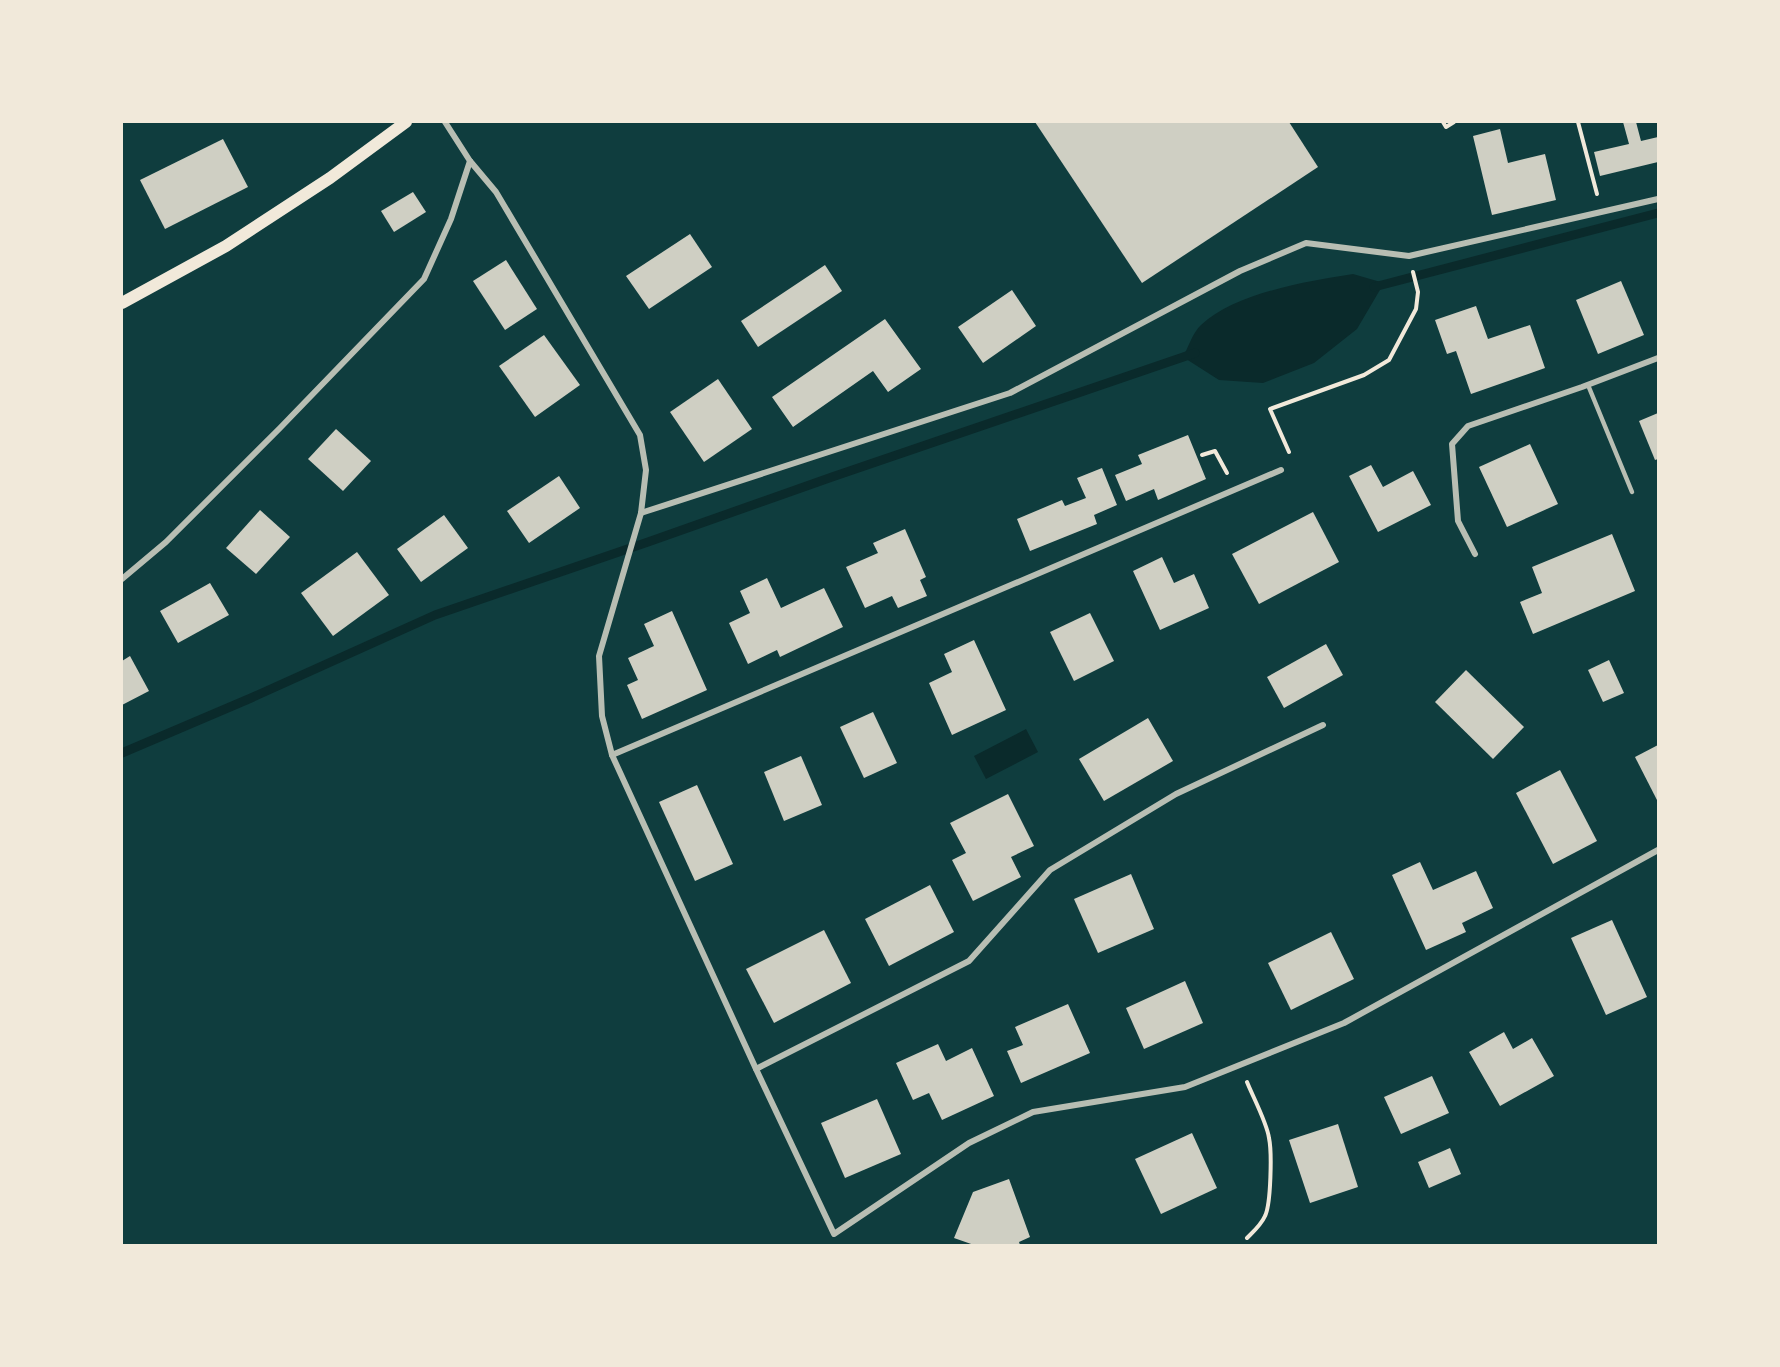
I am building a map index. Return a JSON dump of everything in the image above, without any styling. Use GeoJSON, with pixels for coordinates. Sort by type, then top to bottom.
{"type":"FeatureCollection","features":[{"type":"Feature","properties":{"kind":"main road"},"geometry":{"type":"LineString","coordinates":[[122,303],[226,246],[330,178],[406,122]]}},
{"type":"Feature","properties":{"kind":"street"},"geometry":{"type":"LineString","coordinates":[[445,122],[470,160],[496,192],[640,435],[646,470],[641,513],[599,656],[602,716],[612,755],[834,1234],[969,1143],[1033,1112],[1185,1087],[1344,1023],[1659,850]]}},
{"type":"Feature","properties":{"kind":"street"},"geometry":{"type":"LineString","coordinates":[[122,579],[166,542],[424,279],[451,219],[470,160]]}},
{"type":"Feature","properties":{"kind":"street"},"geometry":{"type":"LineString","coordinates":[[641,513],[1010,393],[1240,271],[1306,243],[1409,256],[1659,199]]}},
{"type":"Feature","properties":{"kind":"street"},"geometry":{"type":"LineString","coordinates":[[1475,554],[1458,521],[1452,444],[1468,426],[1659,358]]}},
{"type":"Feature","properties":{"kind":"street"},"geometry":{"type":"LineString","coordinates":[[612,755],[1281,470]]}},
{"type":"Feature","properties":{"kind":"street"},"geometry":{"type":"LineString","coordinates":[[756,1069],[969,961],[1050,870],[1176,794],[1323,725]]}},
{"type":"Feature","properties":{"kind":"lane"},"geometry":{"type":"LineString","coordinates":[[1588,385],[1632,492]]}},
{"type":"Feature","properties":{"kind":"path"},"geometry":{"type":"LineString","coordinates":[[1443,122],[1446,127],[1454,122]]}},
{"type":"Feature","properties":{"kind":"path"},"geometry":{"type":"LineString","coordinates":[[1578,122],[1602,212]]}},
{"type":"Feature","properties":{"kind":"path"},"geometry":{"type":"LineString","coordinates":[[1281,470],[1293,460],[1270,409],[1364,375],[1389,360],[1416,309],[1418,292],[1413,272]]}},
{"type":"Feature","properties":{"kind":"path"},"geometry":{"type":"LineString","coordinates":[[1202,455],[1215,451]]}},
{"type":"Feature","properties":{"kind":"path"},"geometry":{"type":"LineString","coordinates":[[1240,1064],[1270,1143],[1269,1202],[1266,1216],[1247,1238]]}},
{"type":"Feature","properties":{"kind":"water"},"geometry":{"type":"Polygon","coordinates":[[[1353,274],[1384,283],[1357,329],[1314,363],[1263,383],[1219,380],[1183,357],[1198,328],[1215,314],[1233,305],[1273,290],[1353,274]]]}},
{"type":"Feature","properties":{"kind":"water"},"geometry":{"type":"Polygon","coordinates":[[[1026,729],[1038,752],[986,779],[974,756],[1026,729]]]}},
{"type":"Feature","properties":{"kind":"building"},"geometry":{"type":"Polygon","coordinates":[[[1035,122],[1289,122],[1318,167],[1142,283],[1035,122]]]}},
{"type":"Feature","properties":{"kind":"building"},"geometry":{"type":"Polygon","coordinates":[[[1623,122],[1636,122],[1641,141],[1658,137],[1658,162],[1600,176],[1594,152],[1629,144],[1623,122]]]}},
{"type":"Feature","properties":{"kind":"building"},"geometry":{"type":"Polygon","coordinates":[[[1500,129],[1508,163],[1545,154],[1556,200],[1492,215],[1473,136],[1500,129]]]}},
{"type":"Feature","properties":{"kind":"building"},"geometry":{"type":"Polygon","coordinates":[[[223,139],[248,187],[165,229],[140,180],[223,139]]]}},
{"type":"Feature","properties":{"kind":"building"},"geometry":{"type":"Polygon","coordinates":[[[413,192],[426,212],[394,232],[381,211],[413,192]]]}},
{"type":"Feature","properties":{"kind":"building"},"geometry":{"type":"Polygon","coordinates":[[[690,234],[712,267],[649,309],[626,276],[690,234]]]}},
{"type":"Feature","properties":{"kind":"building"},"geometry":{"type":"Polygon","coordinates":[[[506,260],[537,309],[505,330],[473,281],[506,260]]]}},
{"type":"Feature","properties":{"kind":"building"},"geometry":{"type":"Polygon","coordinates":[[[825,265],[842,291],[758,347],[741,321],[825,265]]]}},
{"type":"Feature","properties":{"kind":"building"},"geometry":{"type":"Polygon","coordinates":[[[1621,281],[1644,335],[1598,354],[1576,300],[1621,281]]]}},
{"type":"Feature","properties":{"kind":"building"},"geometry":{"type":"Polygon","coordinates":[[[1012,290],[1036,326],[983,363],[958,327],[1012,290]]]}},
{"type":"Feature","properties":{"kind":"building"},"geometry":{"type":"Polygon","coordinates":[[[1476,306],[1488,339],[1530,325],[1545,368],[1471,394],[1456,351],[1447,354],[1435,320],[1476,306]]]}},
{"type":"Feature","properties":{"kind":"building"},"geometry":{"type":"Polygon","coordinates":[[[885,319],[921,369],[888,392],[873,371],[793,427],[772,397],[885,319]]]}},
{"type":"Feature","properties":{"kind":"building"},"geometry":{"type":"Polygon","coordinates":[[[544,335],[580,385],[535,417],[499,366],[544,335]]]}},
{"type":"Feature","properties":{"kind":"building"},"geometry":{"type":"Polygon","coordinates":[[[718,379],[752,429],[704,462],[670,412],[718,379]]]}},
{"type":"Feature","properties":{"kind":"building"},"geometry":{"type":"Polygon","coordinates":[[[1658,413],[1658,459],[1655,460],[1639,421],[1658,413]]]}},
{"type":"Feature","properties":{"kind":"building"},"geometry":{"type":"Polygon","coordinates":[[[336,429],[371,461],[343,491],[308,459],[336,429]]]}},
{"type":"Feature","properties":{"kind":"building"},"geometry":{"type":"Polygon","coordinates":[[[1188,435],[1206,479],[1158,500],[1154,489],[1126,501],[1115,475],[1142,464],[1138,455],[1188,435]]]}},
{"type":"Feature","properties":{"kind":"building"},"geometry":{"type":"Polygon","coordinates":[[[1530,444],[1558,504],[1507,527],[1479,467],[1530,444]]]}},
{"type":"Feature","properties":{"kind":"building"},"geometry":{"type":"Polygon","coordinates":[[[1371,465],[1383,487],[1413,471],[1431,505],[1378,532],[1349,476],[1371,465]]]}},
{"type":"Feature","properties":{"kind":"building"},"geometry":{"type":"Polygon","coordinates":[[[1102,468],[1117,505],[1094,515],[1097,524],[1030,551],[1017,519],[1062,500],[1065,506],[1086,498],[1077,478],[1102,468]]]}},
{"type":"Feature","properties":{"kind":"building"},"geometry":{"type":"Polygon","coordinates":[[[559,476],[580,508],[529,543],[507,511],[559,476]]]}},
{"type":"Feature","properties":{"kind":"building"},"geometry":{"type":"Polygon","coordinates":[[[260,510],[290,537],[256,574],[226,548],[260,510]]]}},
{"type":"Feature","properties":{"kind":"building"},"geometry":{"type":"Polygon","coordinates":[[[1313,512],[1339,562],[1259,604],[1232,554],[1313,512]]]}},
{"type":"Feature","properties":{"kind":"building"},"geometry":{"type":"Polygon","coordinates":[[[444,515],[468,548],[421,582],[397,549],[444,515]]]}},
{"type":"Feature","properties":{"kind":"building"},"geometry":{"type":"Polygon","coordinates":[[[905,529],[926,577],[920,580],[927,596],[898,608],[892,596],[865,608],[846,567],[878,553],[873,543],[905,529]]]}},
{"type":"Feature","properties":{"kind":"building"},"geometry":{"type":"Polygon","coordinates":[[[1612,534],[1635,591],[1533,634],[1520,602],[1542,593],[1532,567],[1612,534]]]}},
{"type":"Feature","properties":{"kind":"building"},"geometry":{"type":"Polygon","coordinates":[[[357,552],[389,595],[333,636],[301,593],[357,552]]]}},
{"type":"Feature","properties":{"kind":"building"},"geometry":{"type":"Polygon","coordinates":[[[1162,557],[1174,583],[1194,574],[1209,608],[1160,630],[1133,571],[1162,557]]]}},
{"type":"Feature","properties":{"kind":"building"},"geometry":{"type":"Polygon","coordinates":[[[767,578],[781,608],[824,588],[843,627],[780,657],[777,650],[748,664],[729,623],[750,613],[740,591],[767,578]]]}},
{"type":"Feature","properties":{"kind":"building"},"geometry":{"type":"Polygon","coordinates":[[[210,583],[229,615],[178,643],[160,611],[210,583]]]}},
{"type":"Feature","properties":{"kind":"building"},"geometry":{"type":"Polygon","coordinates":[[[672,611],[707,690],[642,719],[627,685],[638,680],[628,658],[654,646],[644,624],[672,611]]]}},
{"type":"Feature","properties":{"kind":"building"},"geometry":{"type":"Polygon","coordinates":[[[1090,613],[1114,661],[1074,681],[1050,632],[1090,613]]]}},
{"type":"Feature","properties":{"kind":"building"},"geometry":{"type":"Polygon","coordinates":[[[974,640],[1006,710],[952,735],[929,683],[952,672],[944,654],[974,640]]]}},
{"type":"Feature","properties":{"kind":"building"},"geometry":{"type":"Polygon","coordinates":[[[1326,644],[1343,675],[1284,708],[1267,677],[1326,644]]]}},
{"type":"Feature","properties":{"kind":"building"},"geometry":{"type":"Polygon","coordinates":[[[130,656],[149,691],[122,705],[122,661],[130,656]]]}},
{"type":"Feature","properties":{"kind":"building"},"geometry":{"type":"Polygon","coordinates":[[[1609,660],[1624,693],[1603,702],[1588,670],[1609,660]]]}},
{"type":"Feature","properties":{"kind":"building"},"geometry":{"type":"Polygon","coordinates":[[[1466,670],[1524,727],[1493,759],[1435,702],[1466,670]]]}},
{"type":"Feature","properties":{"kind":"building"},"geometry":{"type":"Polygon","coordinates":[[[873,712],[897,763],[864,778],[840,727],[873,712]]]}},
{"type":"Feature","properties":{"kind":"building"},"geometry":{"type":"Polygon","coordinates":[[[1148,718],[1173,761],[1104,801],[1079,759],[1148,718]]]}},
{"type":"Feature","properties":{"kind":"building"},"geometry":{"type":"Polygon","coordinates":[[[1658,745],[1658,802],[1635,757],[1658,745]]]}},
{"type":"Feature","properties":{"kind":"building"},"geometry":{"type":"Polygon","coordinates":[[[801,756],[822,805],[784,821],[764,772],[801,756]]]}},
{"type":"Feature","properties":{"kind":"building"},"geometry":{"type":"Polygon","coordinates":[[[1560,770],[1597,841],[1553,864],[1516,793],[1560,770]]]}},
{"type":"Feature","properties":{"kind":"building"},"geometry":{"type":"Polygon","coordinates":[[[697,785],[733,864],[695,881],[659,802],[697,785]]]}},
{"type":"Feature","properties":{"kind":"building"},"geometry":{"type":"Polygon","coordinates":[[[1008,794],[1034,846],[1011,857],[1021,877],[973,901],[952,860],[966,853],[950,823],[1008,794]]]}},
{"type":"Feature","properties":{"kind":"building"},"geometry":{"type":"Polygon","coordinates":[[[1420,862],[1433,890],[1476,871],[1493,908],[1462,923],[1466,932],[1426,950],[1392,875],[1420,862]]]}},
{"type":"Feature","properties":{"kind":"building"},"geometry":{"type":"Polygon","coordinates":[[[1131,874],[1154,929],[1098,953],[1074,899],[1131,874]]]}},
{"type":"Feature","properties":{"kind":"building"},"geometry":{"type":"Polygon","coordinates":[[[930,885],[954,932],[889,966],[865,919],[930,885]]]}},
{"type":"Feature","properties":{"kind":"building"},"geometry":{"type":"Polygon","coordinates":[[[1612,920],[1647,997],[1606,1015],[1571,938],[1612,920]]]}},
{"type":"Feature","properties":{"kind":"building"},"geometry":{"type":"Polygon","coordinates":[[[824,930],[851,983],[774,1023],[746,969],[824,930]]]}},
{"type":"Feature","properties":{"kind":"building"},"geometry":{"type":"Polygon","coordinates":[[[1331,932],[1354,979],[1291,1010],[1268,963],[1331,932]]]}},
{"type":"Feature","properties":{"kind":"building"},"geometry":{"type":"Polygon","coordinates":[[[1185,981],[1203,1023],[1144,1049],[1126,1008],[1185,981]]]}},
{"type":"Feature","properties":{"kind":"building"},"geometry":{"type":"Polygon","coordinates":[[[1068,1004],[1090,1053],[1021,1083],[1007,1051],[1023,1045],[1015,1027],[1068,1004]]]}},
{"type":"Feature","properties":{"kind":"building"},"geometry":{"type":"Polygon","coordinates":[[[1504,1032],[1513,1049],[1532,1038],[1554,1076],[1500,1106],[1469,1052],[1504,1032]]]}},
{"type":"Feature","properties":{"kind":"building"},"geometry":{"type":"Polygon","coordinates":[[[938,1044],[946,1061],[972,1048],[994,1096],[942,1120],[929,1093],[913,1100],[896,1063],[938,1044]]]}},
{"type":"Feature","properties":{"kind":"building"},"geometry":{"type":"Polygon","coordinates":[[[1432,1076],[1449,1113],[1401,1134],[1384,1097],[1432,1076]]]}},
{"type":"Feature","properties":{"kind":"building"},"geometry":{"type":"Polygon","coordinates":[[[877,1099],[901,1154],[845,1178],[821,1123],[877,1099]]]}},
{"type":"Feature","properties":{"kind":"building"},"geometry":{"type":"Polygon","coordinates":[[[1338,1124],[1358,1187],[1310,1203],[1289,1140],[1338,1124]]]}},
{"type":"Feature","properties":{"kind":"building"},"geometry":{"type":"Polygon","coordinates":[[[1192,1133],[1217,1188],[1161,1214],[1135,1159],[1192,1133]]]}},
{"type":"Feature","properties":{"kind":"building"},"geometry":{"type":"Polygon","coordinates":[[[1450,1148],[1461,1174],[1429,1188],[1418,1162],[1450,1148]]]}},
{"type":"Feature","properties":{"kind":"building"},"geometry":{"type":"Polygon","coordinates":[[[1009,1179],[1030,1237],[1019,1242],[1020,1245],[974,1245],[954,1238],[973,1192],[1009,1179]]]}},
{"type":"Feature","properties":{"kind":"waterway"},"geometry":{"type":"LineString","coordinates":[[1374,287],[1658,213]]}},
{"type":"Feature","properties":{"kind":"waterway"},"geometry":{"type":"LineString","coordinates":[[122,753],[435,615],[1195,353]]}}]}
